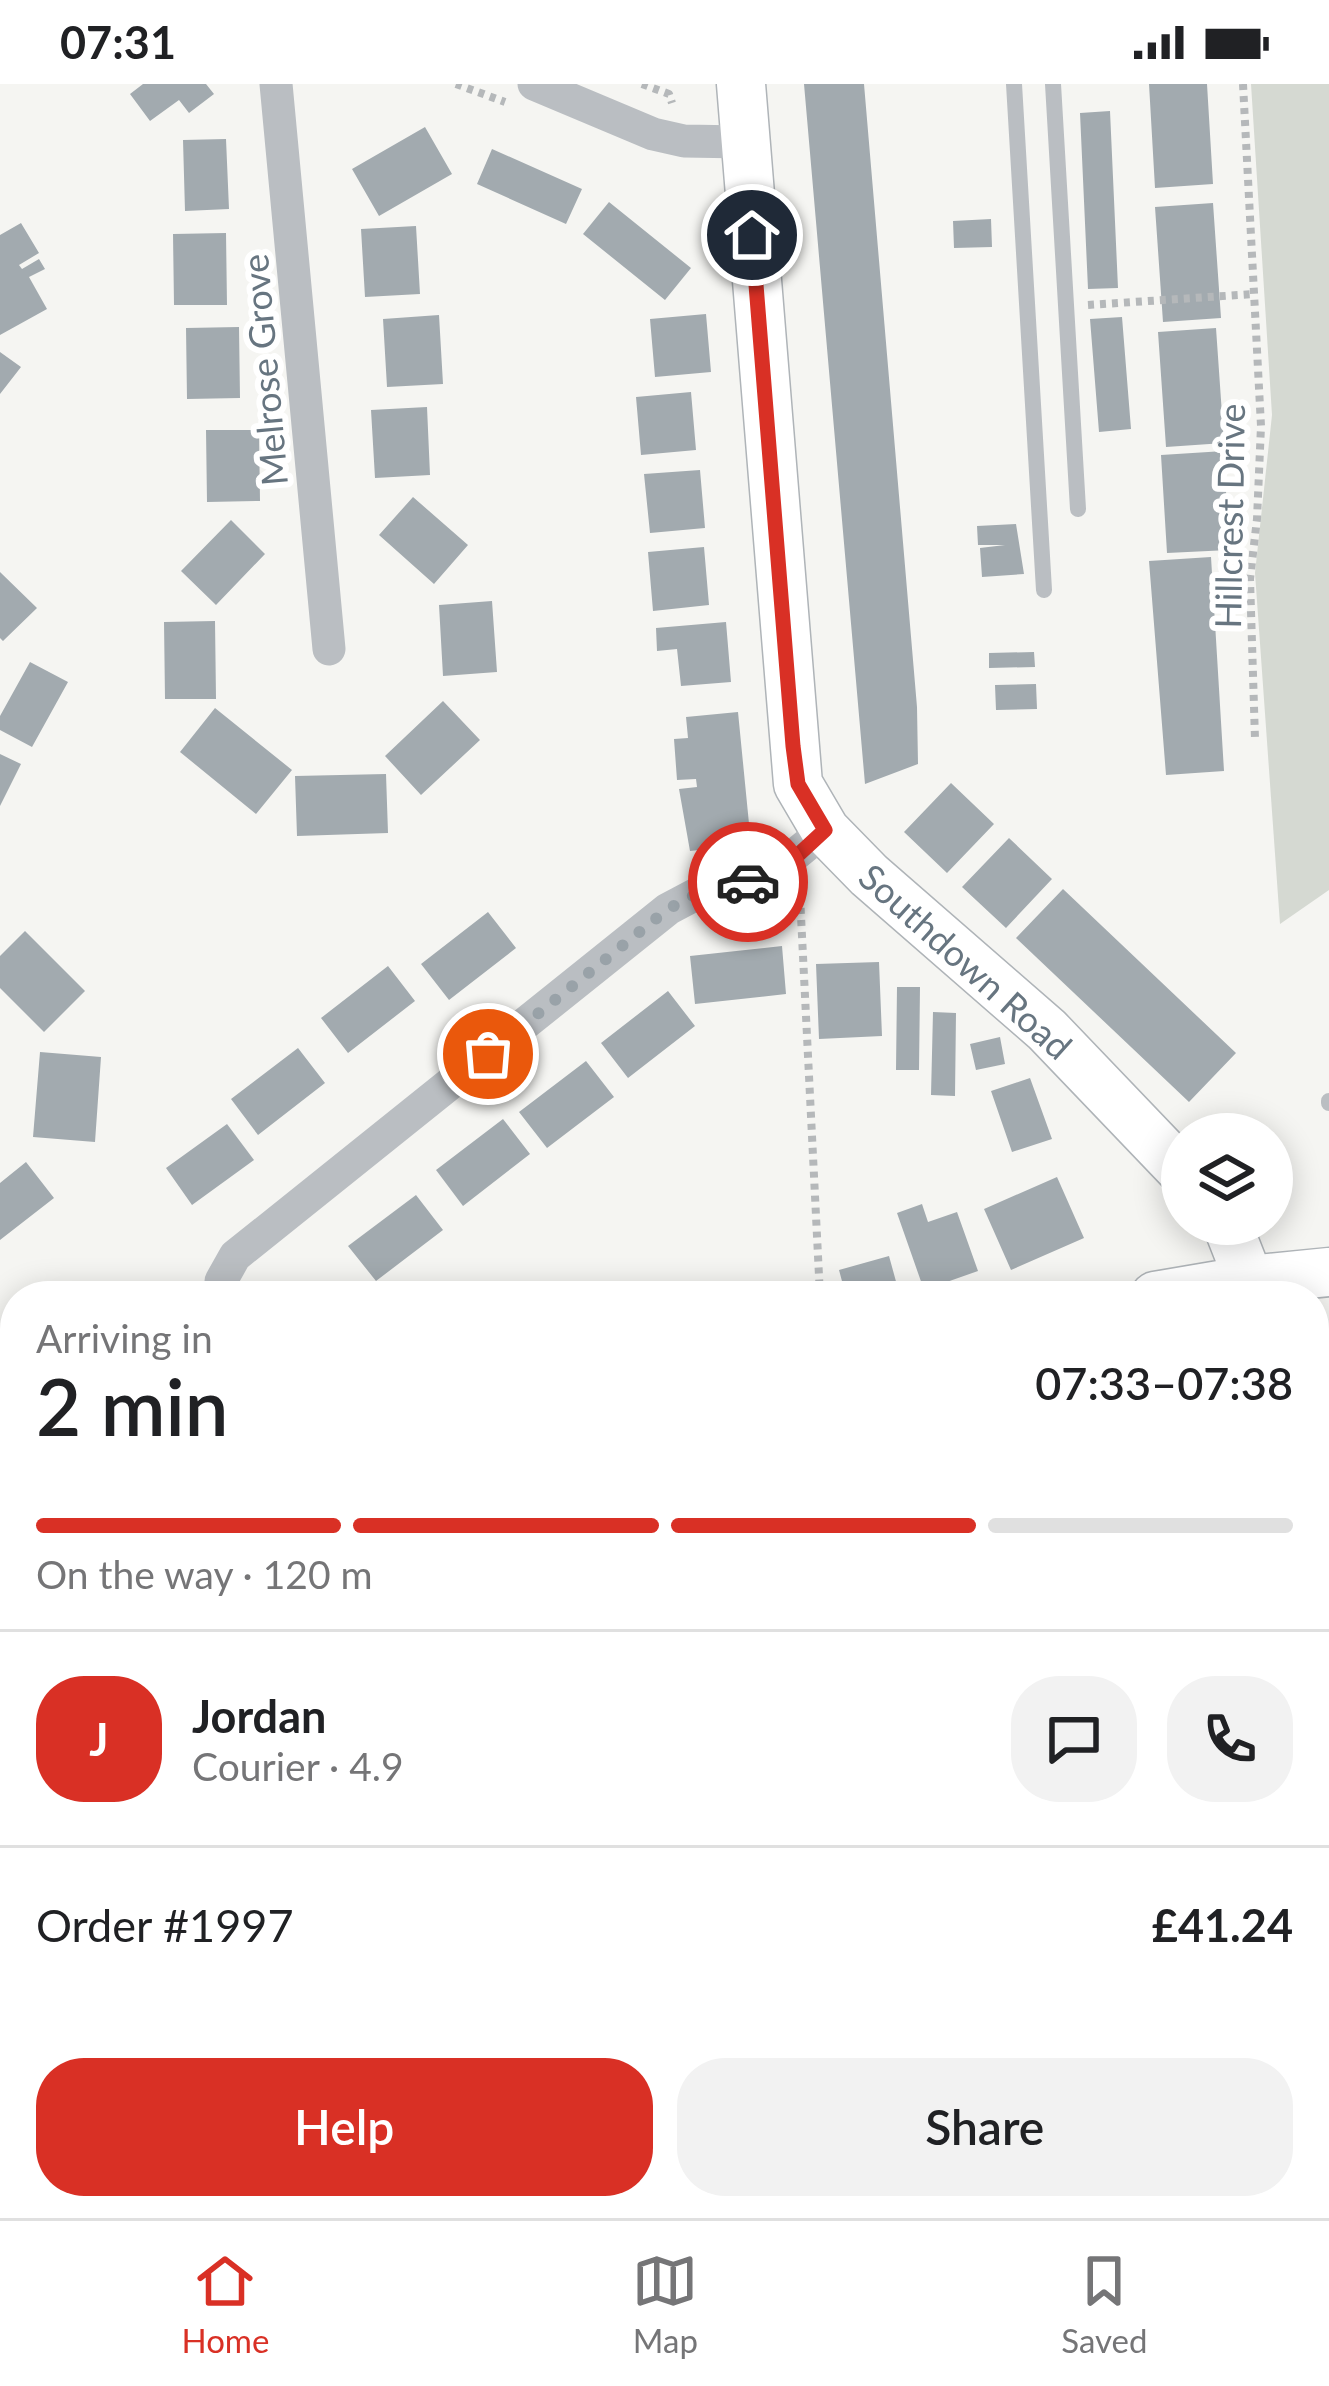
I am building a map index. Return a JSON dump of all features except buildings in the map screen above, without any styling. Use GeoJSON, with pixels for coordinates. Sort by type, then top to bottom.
{"type":"FeatureCollection","features":[{"type":"Feature","properties":{"kind":"street","name":"Melrose Grove"},"geometry":{"type":"LineString","coordinates":[[276,84],[329,649]]}},
{"type":"Feature","properties":{"kind":"street"},"geometry":{"type":"LineString","coordinates":[[534,84],[652,134],[683,141],[744,142]]}},
{"type":"Feature","properties":{"kind":"street","name":"Southdown Road"},"geometry":{"type":"LineString","coordinates":[[741,84],[793,746],[811,843],[869,875],[1048,1030],[1161,1149]]}},
{"type":"Feature","properties":{"kind":"street"},"geometry":{"type":"LineString","coordinates":[[221,1281],[235,1256],[668,909],[702,891],[748,882],[811,843]]}},
{"type":"Feature","properties":{"kind":"street"},"geometry":{"type":"LineString","coordinates":[[1235,1245],[1249,1280]]}},
{"type":"Feature","properties":{"kind":"street"},"geometry":{"type":"LineString","coordinates":[[1243,1281],[1329,1272]]}},
{"type":"Feature","properties":{"kind":"lane"},"geometry":{"type":"LineString","coordinates":[[1014,84],[1044,590]]}},
{"type":"Feature","properties":{"kind":"lane"},"geometry":{"type":"LineString","coordinates":[[1053,84],[1078,508]]}},
{"type":"Feature","properties":{"kind":"path","name":"Hillcrest Drive"},"geometry":{"type":"LineString","coordinates":[[1243,84],[1261,426],[1250,579],[1256,740]]}},
{"type":"Feature","properties":{"kind":"path"},"geometry":{"type":"LineString","coordinates":[[1124,302],[1254,293]]}},
{"type":"Feature","properties":{"kind":"path"},"geometry":{"type":"LineString","coordinates":[[811,843],[820,1281]]}},
{"type":"Feature","properties":{"kind":"shaded area"},"geometry":{"type":"Polygon","coordinates":[[[1251,84],[1329,84],[1329,890],[1280,924],[1255,573],[1272,415],[1251,84]]]}},
{"type":"Feature","properties":{"kind":"way so far"},"geometry":{"type":"LineString","coordinates":[[488,1054],[668,909],[702,891],[748,882]]}},
{"type":"Feature","properties":{"kind":"route"},"geometry":{"type":"LineString","coordinates":[[748,882],[798,855],[825,830],[798,784],[793,746],[752,235]]}}]}
